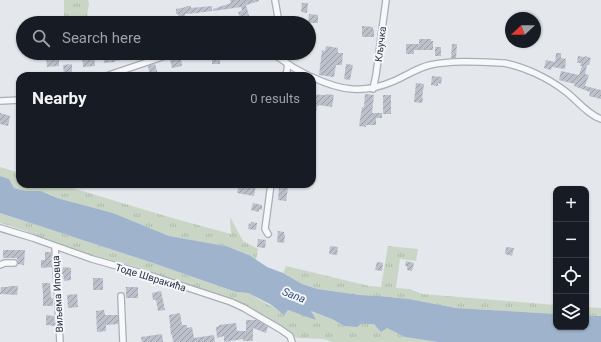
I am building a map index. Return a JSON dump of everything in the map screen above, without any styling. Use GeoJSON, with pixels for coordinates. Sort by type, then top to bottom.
{"type":"FeatureCollection","features":[{"type":"Feature","properties":{"kind":"street"},"geometry":{"type":"LineString","coordinates":[[275,0],[278,16]]}},
{"type":"Feature","properties":{"kind":"street","name":"Кључка"},"geometry":{"type":"LineString","coordinates":[[373,89],[386,0]]}},
{"type":"Feature","properties":{"kind":"street"},"geometry":{"type":"LineString","coordinates":[[118,72],[153,60]]}},
{"type":"Feature","properties":{"kind":"street"},"geometry":{"type":"LineString","coordinates":[[283,60],[302,72]]}},
{"type":"Feature","properties":{"kind":"street"},"geometry":{"type":"LineString","coordinates":[[316,79],[332,86],[352,90],[373,89],[394,82],[422,68],[430,66],[453,63],[504,63],[528,70],[551,82],[565,91],[592,115],[601,120]]}},
{"type":"Feature","properties":{"kind":"street"},"geometry":{"type":"LineString","coordinates":[[287,72],[288,64]]}},
{"type":"Feature","properties":{"kind":"street"},"geometry":{"type":"LineString","coordinates":[[0,100],[16,100]]}},
{"type":"Feature","properties":{"kind":"street"},"geometry":{"type":"LineString","coordinates":[[268,234],[266,231],[266,226],[271,188]]}},
{"type":"Feature","properties":{"kind":"street","name":"Тоде Швракића"},"geometry":{"type":"LineString","coordinates":[[0,228],[92,259],[149,275],[231,302],[280,329],[290,336],[292,342]]}},
{"type":"Feature","properties":{"kind":"street","name":"Виљема Иповца"},"geometry":{"type":"LineString","coordinates":[[55,246],[60,342]]}},
{"type":"Feature","properties":{"kind":"street"},"geometry":{"type":"LineString","coordinates":[[0,265],[5,263],[14,263]]}},
{"type":"Feature","properties":{"kind":"street"},"geometry":{"type":"LineString","coordinates":[[121,296],[123,342]]}},
{"type":"Feature","properties":{"kind":"green space"},"geometry":{"type":"Polygon","coordinates":[[[64,0],[88,0],[89,4],[87,16],[64,16],[64,0]]]}},
{"type":"Feature","properties":{"kind":"green space"},"geometry":{"type":"Polygon","coordinates":[[[0,167],[16,172],[16,188],[72,188],[231,234],[230,217],[243,241],[258,249],[256,260],[247,254],[226,246],[169,236],[113,213],[57,198],[41,191],[26,191],[14,188],[9,179],[0,176],[0,167]]]}},
{"type":"Feature","properties":{"kind":"green space"},"geometry":{"type":"Polygon","coordinates":[[[0,213],[236,292],[248,293],[284,314],[288,310],[315,319],[310,311],[332,319],[344,326],[374,324],[387,328],[405,337],[438,342],[332,342],[324,339],[297,338],[292,333],[287,333],[229,301],[187,284],[137,267],[80,252],[23,230],[0,223],[0,213]]]}},
{"type":"Feature","properties":{"kind":"green space"},"geometry":{"type":"Polygon","coordinates":[[[388,246],[418,249],[416,261],[400,259],[396,288],[410,289],[422,294],[553,305],[553,314],[456,308],[409,299],[360,295],[319,289],[302,284],[283,273],[286,266],[369,286],[381,287],[388,246]]]}},
{"type":"Feature","properties":{"kind":"green space"},"geometry":{"type":"Polygon","coordinates":[[[589,307],[601,308],[601,316],[589,316],[589,307]]]}},
{"type":"Feature","properties":{"kind":"water","name":"Sana"},"geometry":{"type":"Polygon","coordinates":[[[0,176],[9,179],[14,188],[26,191],[41,191],[57,198],[113,213],[169,236],[226,246],[249,255],[267,267],[283,273],[302,284],[318,289],[360,295],[409,299],[456,308],[553,314],[553,330],[589,330],[589,316],[601,316],[601,342],[438,342],[405,337],[387,328],[381,332],[374,324],[361,324],[357,327],[344,326],[332,319],[311,311],[316,320],[288,310],[284,315],[270,304],[248,293],[236,292],[0,213],[0,176]]]}},
{"type":"Feature","properties":{"kind":"building"},"geometry":{"type":"Polygon","coordinates":[[[230,0],[259,0],[246,5],[249,16],[239,16],[238,12],[242,11],[241,7],[213,11],[213,9],[231,3],[230,0]]]}},
{"type":"Feature","properties":{"kind":"building"},"geometry":{"type":"Polygon","coordinates":[[[302,3],[308,3],[307,13],[301,12],[302,3]]]}},
{"type":"Feature","properties":{"kind":"building"},"geometry":{"type":"Polygon","coordinates":[[[212,6],[212,11],[185,14],[185,16],[178,16],[178,14],[176,14],[176,9],[212,6]]]}},
{"type":"Feature","properties":{"kind":"building"},"geometry":{"type":"Polygon","coordinates":[[[309,14],[318,15],[318,23],[316,23],[316,16],[309,16],[309,14]]]}},
{"type":"Feature","properties":{"kind":"building"},"geometry":{"type":"Polygon","coordinates":[[[362,26],[373,27],[374,37],[362,37],[362,26]]]}},
{"type":"Feature","properties":{"kind":"building"},"geometry":{"type":"Polygon","coordinates":[[[419,39],[431,39],[431,41],[433,41],[433,50],[414,50],[414,54],[406,54],[406,44],[419,44],[419,39]]]}},
{"type":"Feature","properties":{"kind":"building"},"geometry":{"type":"Polygon","coordinates":[[[452,44],[457,44],[456,58],[451,58],[452,44]]]}},
{"type":"Feature","properties":{"kind":"building"},"geometry":{"type":"Polygon","coordinates":[[[326,46],[338,48],[338,53],[343,53],[342,65],[336,65],[334,77],[319,75],[322,50],[325,51],[326,46]]]}},
{"type":"Feature","properties":{"kind":"building"},"geometry":{"type":"Polygon","coordinates":[[[435,47],[441,47],[441,56],[435,56],[435,47]]]}},
{"type":"Feature","properties":{"kind":"building"},"geometry":{"type":"Polygon","coordinates":[[[556,53],[561,53],[561,58],[566,59],[565,69],[552,67],[551,70],[544,68],[546,60],[555,62],[556,53]]]}},
{"type":"Feature","properties":{"kind":"building"},"geometry":{"type":"Polygon","coordinates":[[[578,56],[591,58],[589,65],[587,65],[585,74],[589,75],[585,86],[601,90],[601,99],[589,96],[590,92],[574,86],[575,84],[559,80],[561,71],[579,75],[582,66],[580,66],[581,63],[577,63],[578,56]]]}},
{"type":"Feature","properties":{"kind":"building"},"geometry":{"type":"Polygon","coordinates":[[[46,60],[59,60],[59,66],[47,67],[46,60]]]}},
{"type":"Feature","properties":{"kind":"building"},"geometry":{"type":"Polygon","coordinates":[[[82,60],[95,60],[95,66],[83,67],[82,60]]]}},
{"type":"Feature","properties":{"kind":"building"},"geometry":{"type":"Polygon","coordinates":[[[104,60],[122,60],[115,62],[104,63],[104,60]]]}},
{"type":"Feature","properties":{"kind":"building"},"geometry":{"type":"Polygon","coordinates":[[[170,60],[181,60],[182,66],[172,68],[170,60]]]}},
{"type":"Feature","properties":{"kind":"building"},"geometry":{"type":"Polygon","coordinates":[[[212,60],[220,60],[220,64],[212,64],[212,60]]]}},
{"type":"Feature","properties":{"kind":"building"},"geometry":{"type":"Polygon","coordinates":[[[72,64],[72,72],[64,72],[63,65],[72,64]]]}},
{"type":"Feature","properties":{"kind":"building"},"geometry":{"type":"Polygon","coordinates":[[[155,64],[157,72],[149,72],[148,66],[155,64]]]}},
{"type":"Feature","properties":{"kind":"building"},"geometry":{"type":"Polygon","coordinates":[[[346,64],[353,65],[350,80],[344,79],[346,64]]]}},
{"type":"Feature","properties":{"kind":"building"},"geometry":{"type":"Polygon","coordinates":[[[432,76],[442,77],[441,84],[438,83],[438,86],[431,85],[432,76]]]}},
{"type":"Feature","properties":{"kind":"building"},"geometry":{"type":"Polygon","coordinates":[[[416,83],[424,84],[422,103],[414,102],[416,83]]]}},
{"type":"Feature","properties":{"kind":"building"},"geometry":{"type":"Polygon","coordinates":[[[316,94],[334,95],[332,107],[317,106],[316,112],[316,94]]]}},
{"type":"Feature","properties":{"kind":"building"},"geometry":{"type":"Polygon","coordinates":[[[365,94],[374,95],[372,113],[382,113],[382,118],[376,118],[376,125],[366,125],[366,127],[359,126],[362,107],[364,107],[365,94]]]}},
{"type":"Feature","properties":{"kind":"building"},"geometry":{"type":"Polygon","coordinates":[[[383,95],[391,95],[391,114],[383,114],[383,95]]]}},
{"type":"Feature","properties":{"kind":"building"},"geometry":{"type":"Polygon","coordinates":[[[0,113],[10,116],[8,126],[0,124],[0,113]]]}},
{"type":"Feature","properties":{"kind":"building"},"geometry":{"type":"Polygon","coordinates":[[[238,188],[255,188],[254,196],[237,193],[238,188]]]}},
{"type":"Feature","properties":{"kind":"building"},"geometry":{"type":"Polygon","coordinates":[[[279,188],[288,188],[286,201],[278,200],[279,188]]]}},
{"type":"Feature","properties":{"kind":"building"},"geometry":{"type":"Polygon","coordinates":[[[253,203],[262,205],[262,210],[259,209],[259,212],[251,210],[253,203]]]}},
{"type":"Feature","properties":{"kind":"building"},"geometry":{"type":"Polygon","coordinates":[[[251,222],[257,223],[256,230],[248,229],[249,223],[251,224],[251,222]]]}},
{"type":"Feature","properties":{"kind":"building"},"geometry":{"type":"Polygon","coordinates":[[[278,231],[284,232],[284,243],[277,242],[278,231]]]}},
{"type":"Feature","properties":{"kind":"building"},"geometry":{"type":"Polygon","coordinates":[[[258,239],[266,240],[265,248],[257,247],[258,239]]]}},
{"type":"Feature","properties":{"kind":"building"},"geometry":{"type":"Polygon","coordinates":[[[330,246],[338,247],[337,255],[329,254],[330,246]]]}},
{"type":"Feature","properties":{"kind":"building"},"geometry":{"type":"Polygon","coordinates":[[[506,247],[514,248],[512,256],[505,254],[506,247]]]}},
{"type":"Feature","properties":{"kind":"building"},"geometry":{"type":"Polygon","coordinates":[[[3,250],[25,250],[24,265],[18,264],[17,258],[3,258],[3,250]]]}},
{"type":"Feature","properties":{"kind":"building"},"geometry":{"type":"Polygon","coordinates":[[[45,252],[51,252],[52,267],[41,268],[41,260],[45,260],[45,252]]]}},
{"type":"Feature","properties":{"kind":"building"},"geometry":{"type":"Polygon","coordinates":[[[406,261],[414,263],[412,271],[407,270],[407,266],[405,266],[406,261]]]}},
{"type":"Feature","properties":{"kind":"building"},"geometry":{"type":"Polygon","coordinates":[[[377,262],[383,263],[382,271],[375,270],[377,262]]]}},
{"type":"Feature","properties":{"kind":"building"},"geometry":{"type":"Polygon","coordinates":[[[63,267],[71,268],[71,280],[64,281],[62,274],[63,267]]]}},
{"type":"Feature","properties":{"kind":"building"},"geometry":{"type":"Polygon","coordinates":[[[93,278],[103,278],[103,290],[93,290],[93,278]]]}},
{"type":"Feature","properties":{"kind":"building"},"geometry":{"type":"Polygon","coordinates":[[[42,283],[50,283],[53,306],[43,306],[42,283]]]}},
{"type":"Feature","properties":{"kind":"building"},"geometry":{"type":"Polygon","coordinates":[[[18,286],[17,295],[0,294],[1,287],[18,286]]]}},
{"type":"Feature","properties":{"kind":"building"},"geometry":{"type":"Polygon","coordinates":[[[126,287],[138,287],[138,298],[126,298],[126,287]]]}},
{"type":"Feature","properties":{"kind":"building"},"geometry":{"type":"Polygon","coordinates":[[[161,291],[165,310],[158,311],[156,300],[153,300],[152,293],[161,291]]]}},
{"type":"Feature","properties":{"kind":"building"},"geometry":{"type":"Polygon","coordinates":[[[77,294],[78,307],[68,308],[67,295],[77,294]]]}},
{"type":"Feature","properties":{"kind":"building"},"geometry":{"type":"Polygon","coordinates":[[[104,310],[105,315],[118,315],[118,324],[106,325],[106,331],[97,332],[96,311],[104,310]]]}},
{"type":"Feature","properties":{"kind":"building"},"geometry":{"type":"Polygon","coordinates":[[[180,313],[182,325],[187,325],[187,328],[192,327],[194,338],[214,335],[215,342],[173,342],[169,315],[180,313]]]}},
{"type":"Feature","properties":{"kind":"building"},"geometry":{"type":"Polygon","coordinates":[[[46,315],[54,316],[55,326],[46,325],[46,315]]]}},
{"type":"Feature","properties":{"kind":"building"},"geometry":{"type":"Polygon","coordinates":[[[246,320],[257,320],[268,327],[266,333],[253,328],[253,341],[243,341],[243,339],[224,342],[224,336],[217,338],[216,327],[219,325],[236,323],[237,331],[246,331],[246,320]]]}},
{"type":"Feature","properties":{"kind":"building"},"geometry":{"type":"Polygon","coordinates":[[[162,334],[163,342],[142,342],[141,337],[162,334]]]}}]}
